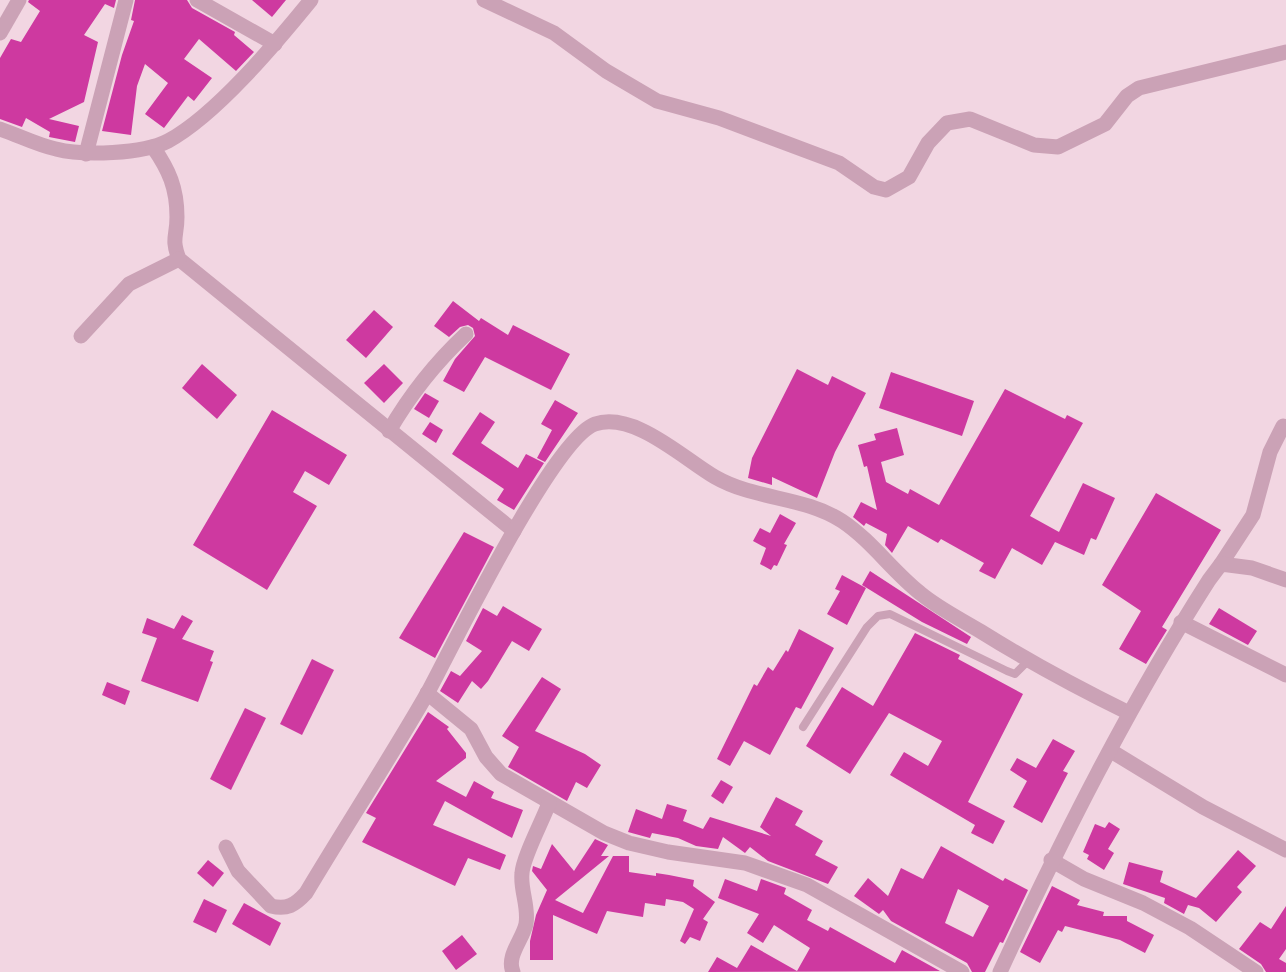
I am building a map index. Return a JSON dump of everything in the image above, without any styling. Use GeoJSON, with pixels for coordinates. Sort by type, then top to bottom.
{"type":"FeatureCollection","features":[{"type":"Feature","properties":{"kind":"street"},"geometry":{"type":"LineString","coordinates":[[0,33],[20,0]]}},
{"type":"Feature","properties":{"kind":"street"},"geometry":{"type":"LineString","coordinates":[[86,154],[115,35],[126,0]]}},
{"type":"Feature","properties":{"kind":"street"},"geometry":{"type":"LineString","coordinates":[[197,0],[274,44]]}},
{"type":"Feature","properties":{"kind":"street"},"geometry":{"type":"LineString","coordinates":[[0,129],[55,149],[86,154],[153,147],[168,141],[188,127],[224,95],[274,44],[311,0]]}},
{"type":"Feature","properties":{"kind":"street"},"geometry":{"type":"LineString","coordinates":[[484,0],[554,33],[606,71],[657,101],[719,118],[810,151],[839,163],[874,187],[886,190],[909,177],[928,143],[947,123],[970,119],[1034,145],[1058,147],[1105,124],[1127,96],[1139,88],[1286,52]]}},
{"type":"Feature","properties":{"kind":"street"},"geometry":{"type":"LineString","coordinates":[[153,147],[172,176],[177,218],[173,243],[179,259],[514,531]]}},
{"type":"Feature","properties":{"kind":"street"},"geometry":{"type":"LineString","coordinates":[[81,336],[129,284],[179,259]]}},
{"type":"Feature","properties":{"kind":"street"},"geometry":{"type":"LineString","coordinates":[[389,431],[411,393],[436,362],[466,334]]}},
{"type":"Feature","properties":{"kind":"street"},"geometry":{"type":"LineString","coordinates":[[226,847],[238,871],[262,899],[281,908],[297,903],[306,893],[427,693],[514,531],[572,441],[582,432],[608,422],[629,425],[739,488],[796,500],[843,522],[921,594],[1028,661],[1129,713]]}},
{"type":"Feature","properties":{"kind":"street"},"geometry":{"type":"LineString","coordinates":[[1000,972],[1052,860],[1129,713],[1181,622],[1253,515],[1270,452],[1283,426]]}},
{"type":"Feature","properties":{"kind":"street"},"geometry":{"type":"LineString","coordinates":[[1221,564],[1252,568],[1286,580]]}},
{"type":"Feature","properties":{"kind":"street"},"geometry":{"type":"LineString","coordinates":[[1181,622],[1286,675]]}},
{"type":"Feature","properties":{"kind":"street"},"geometry":{"type":"LineString","coordinates":[[427,693],[471,729],[486,757],[501,774],[549,803],[628,843],[719,862],[745,863],[807,885],[962,972]]}},
{"type":"Feature","properties":{"kind":"street"},"geometry":{"type":"LineString","coordinates":[[1111,751],[1203,807],[1286,850]]}},
{"type":"Feature","properties":{"kind":"street"},"geometry":{"type":"LineString","coordinates":[[513,972],[511,966],[513,955],[526,925],[526,899],[522,873],[549,803]]}},
{"type":"Feature","properties":{"kind":"street"},"geometry":{"type":"LineString","coordinates":[[1052,860],[1084,879],[1135,900],[1190,928],[1256,972]]}},
{"type":"Feature","properties":{"kind":"lane"},"geometry":{"type":"LineString","coordinates":[[803,727],[867,627],[878,616],[890,614],[1015,674],[1028,661]]}},
{"type":"Feature","properties":{"kind":"building"},"geometry":{"type":"Polygon","coordinates":[[[29,0],[116,0],[114,8],[105,4],[84,35],[98,42],[84,102],[49,119],[79,126],[75,142],[49,137],[50,132],[26,118],[22,127],[0,119],[0,58],[11,39],[21,42],[40,11],[28,2],[29,0]]]}},
{"type":"Feature","properties":{"kind":"building"},"geometry":{"type":"Polygon","coordinates":[[[135,0],[187,0],[192,8],[235,32],[234,35],[254,52],[236,71],[199,39],[184,59],[212,78],[194,101],[188,96],[164,128],[145,114],[168,83],[145,64],[137,86],[131,135],[102,131],[122,55],[134,21],[131,20],[135,0]]]}},
{"type":"Feature","properties":{"kind":"building"},"geometry":{"type":"Polygon","coordinates":[[[252,0],[286,0],[272,17],[252,0]]]}},
{"type":"Feature","properties":{"kind":"building"},"geometry":{"type":"Polygon","coordinates":[[[453,301],[479,321],[481,318],[508,335],[513,325],[570,354],[551,390],[485,357],[464,392],[443,381],[455,359],[475,336],[473,328],[468,325],[460,327],[449,337],[434,326],[453,301]]]}},
{"type":"Feature","properties":{"kind":"building"},"geometry":{"type":"Polygon","coordinates":[[[374,310],[393,327],[366,358],[346,340],[374,310]]]}},
{"type":"Feature","properties":{"kind":"building"},"geometry":{"type":"Polygon","coordinates":[[[202,364],[237,395],[217,419],[182,388],[202,364]]]}},
{"type":"Feature","properties":{"kind":"building"},"geometry":{"type":"Polygon","coordinates":[[[384,364],[403,383],[384,403],[364,383],[384,364]]]}},
{"type":"Feature","properties":{"kind":"building"},"geometry":{"type":"Polygon","coordinates":[[[797,369],[828,385],[832,376],[866,393],[835,452],[817,498],[772,477],[772,485],[748,478],[752,458],[797,369]]]}},
{"type":"Feature","properties":{"kind":"building"},"geometry":{"type":"Polygon","coordinates":[[[891,372],[974,401],[962,436],[879,408],[891,372]]]}},
{"type":"Feature","properties":{"kind":"building"},"geometry":{"type":"Polygon","coordinates":[[[1005,389],[1065,419],[1067,415],[1083,423],[1030,516],[1059,532],[1083,483],[1115,498],[1096,540],[1091,538],[1084,555],[1055,542],[1042,565],[1012,548],[995,579],[979,571],[984,563],[941,539],[938,543],[908,526],[892,553],[885,545],[887,534],[866,523],[864,526],[853,517],[861,502],[877,510],[867,466],[864,467],[858,445],[876,440],[874,434],[897,428],[904,455],[881,462],[886,482],[908,494],[910,489],[939,505],[1005,389]]]}},
{"type":"Feature","properties":{"kind":"building"},"geometry":{"type":"Polygon","coordinates":[[[425,393],[439,401],[429,418],[414,409],[425,393]]]}},
{"type":"Feature","properties":{"kind":"building"},"geometry":{"type":"Polygon","coordinates":[[[555,400],[578,413],[545,462],[537,458],[552,430],[541,424],[555,400]]]}},
{"type":"Feature","properties":{"kind":"building"},"geometry":{"type":"Polygon","coordinates":[[[272,410],[347,455],[329,485],[305,471],[293,492],[317,506],[267,590],[193,545],[272,410]]]}},
{"type":"Feature","properties":{"kind":"building"},"geometry":{"type":"Polygon","coordinates":[[[480,412],[495,422],[481,443],[518,468],[526,454],[544,463],[514,510],[497,500],[504,489],[452,454],[480,412]]]}},
{"type":"Feature","properties":{"kind":"building"},"geometry":{"type":"Polygon","coordinates":[[[430,422],[443,430],[436,443],[422,434],[430,422]]]}},
{"type":"Feature","properties":{"kind":"building"},"geometry":{"type":"Polygon","coordinates":[[[1156,493],[1221,530],[1162,627],[1167,630],[1146,664],[1119,649],[1141,611],[1102,585],[1156,493]]]}},
{"type":"Feature","properties":{"kind":"building"},"geometry":{"type":"Polygon","coordinates":[[[780,514],[796,523],[784,544],[787,545],[777,566],[774,565],[771,570],[760,564],[766,548],[753,541],[760,528],[770,533],[780,514]]]}},
{"type":"Feature","properties":{"kind":"building"},"geometry":{"type":"Polygon","coordinates":[[[464,532],[494,547],[435,658],[399,638],[464,532]]]}},
{"type":"Feature","properties":{"kind":"building"},"geometry":{"type":"Polygon","coordinates":[[[870,571],[971,637],[967,644],[922,622],[862,585],[870,571]]]}},
{"type":"Feature","properties":{"kind":"building"},"geometry":{"type":"Polygon","coordinates":[[[842,575],[866,588],[847,625],[827,614],[840,591],[835,589],[842,575]]]}},
{"type":"Feature","properties":{"kind":"building"},"geometry":{"type":"Polygon","coordinates":[[[503,606],[542,629],[529,651],[512,641],[488,681],[481,689],[472,681],[458,703],[440,691],[451,671],[460,676],[482,651],[466,641],[483,608],[497,616],[503,606]]]}},
{"type":"Feature","properties":{"kind":"building"},"geometry":{"type":"Polygon","coordinates":[[[1219,608],[1257,631],[1248,645],[1209,624],[1219,608]]]}},
{"type":"Feature","properties":{"kind":"building"},"geometry":{"type":"Polygon","coordinates":[[[182,615],[193,621],[182,639],[214,651],[210,661],[213,662],[198,702],[141,681],[157,638],[142,633],[147,618],[174,629],[182,615]]]}},
{"type":"Feature","properties":{"kind":"building"},"geometry":{"type":"Polygon","coordinates":[[[799,629],[834,648],[801,709],[796,707],[770,755],[744,741],[730,766],[717,759],[754,684],[757,686],[768,667],[773,671],[786,650],[788,652],[799,629]]]}},
{"type":"Feature","properties":{"kind":"building"},"geometry":{"type":"Polygon","coordinates":[[[915,633],[960,655],[958,659],[1023,694],[968,802],[1005,821],[993,844],[971,833],[975,825],[890,775],[904,752],[928,766],[942,741],[889,713],[850,774],[806,746],[842,687],[873,706],[915,633]]]}},
{"type":"Feature","properties":{"kind":"building"},"geometry":{"type":"Polygon","coordinates":[[[312,659],[334,670],[302,735],[280,724],[312,659]]]}},
{"type":"Feature","properties":{"kind":"building"},"geometry":{"type":"Polygon","coordinates":[[[542,677],[561,689],[535,731],[585,754],[601,765],[587,788],[576,782],[567,801],[508,767],[519,747],[502,736],[542,677]]]}},
{"type":"Feature","properties":{"kind":"building"},"geometry":{"type":"Polygon","coordinates":[[[107,682],[130,691],[125,705],[102,695],[107,682]]]}},
{"type":"Feature","properties":{"kind":"building"},"geometry":{"type":"Polygon","coordinates":[[[245,708],[266,718],[231,790],[210,779],[245,708]]]}},
{"type":"Feature","properties":{"kind":"building"},"geometry":{"type":"Polygon","coordinates":[[[428,712],[449,727],[447,729],[466,753],[466,758],[436,781],[466,797],[474,781],[494,792],[491,798],[523,810],[512,838],[445,801],[433,825],[506,855],[500,870],[468,858],[455,886],[362,842],[376,818],[366,813],[428,712]]]}},
{"type":"Feature","properties":{"kind":"building"},"geometry":{"type":"Polygon","coordinates":[[[1053,739],[1075,751],[1063,771],[1068,773],[1042,823],[1013,807],[1027,781],[1010,770],[1017,758],[1036,768],[1053,739]]]}},
{"type":"Feature","properties":{"kind":"building"},"geometry":{"type":"Polygon","coordinates":[[[721,780],[733,787],[723,804],[711,796],[721,780]]]}},
{"type":"Feature","properties":{"kind":"building"},"geometry":{"type":"Polygon","coordinates":[[[776,797],[803,811],[795,825],[823,841],[815,855],[838,867],[828,884],[768,861],[750,847],[745,853],[723,837],[718,849],[696,846],[678,838],[652,833],[650,838],[628,832],[636,809],[662,819],[667,804],[687,810],[683,821],[703,829],[710,817],[771,836],[760,827],[776,797]]]}},
{"type":"Feature","properties":{"kind":"building"},"geometry":{"type":"Polygon","coordinates":[[[1109,822],[1120,829],[1108,849],[1114,853],[1104,870],[1087,859],[1089,855],[1083,852],[1095,824],[1105,828],[1109,822]]]}},
{"type":"Feature","properties":{"kind":"building"},"geometry":{"type":"Polygon","coordinates":[[[595,839],[608,845],[601,856],[609,856],[555,900],[583,913],[613,856],[629,856],[629,872],[656,876],[656,873],[694,880],[693,886],[715,902],[703,919],[708,922],[700,941],[690,937],[685,944],[680,941],[694,909],[683,902],[666,899],[665,906],[645,903],[643,917],[607,911],[597,934],[553,915],[553,960],[530,960],[530,941],[536,915],[547,890],[532,871],[533,866],[541,869],[552,844],[574,871],[595,839]]]}},
{"type":"Feature","properties":{"kind":"building"},"geometry":{"type":"Polygon","coordinates":[[[941,846],[1003,881],[1005,878],[1028,890],[1003,943],[1000,942],[985,972],[972,972],[967,963],[891,921],[883,910],[879,914],[854,896],[868,878],[888,896],[901,868],[923,879],[941,846]],[[958,889],[945,923],[973,937],[989,906],[958,889]]]}},
{"type":"Feature","properties":{"kind":"building"},"geometry":{"type":"Polygon","coordinates":[[[1238,850],[1256,866],[1237,887],[1242,892],[1216,922],[1199,908],[1188,905],[1184,914],[1164,903],[1165,898],[1123,884],[1129,862],[1163,871],[1160,882],[1196,898],[1238,850]]]}},
{"type":"Feature","properties":{"kind":"building"},"geometry":{"type":"Polygon","coordinates":[[[208,860],[224,873],[213,887],[197,873],[208,860]]]}},
{"type":"Feature","properties":{"kind":"building"},"geometry":{"type":"Polygon","coordinates":[[[725,879],[757,891],[761,879],[786,888],[784,894],[812,910],[807,920],[828,931],[830,927],[895,963],[902,950],[940,971],[708,972],[717,957],[737,968],[751,945],[797,971],[810,948],[774,925],[763,943],[747,933],[759,914],[718,898],[725,879]]]}},
{"type":"Feature","properties":{"kind":"building"},"geometry":{"type":"Polygon","coordinates":[[[1052,886],[1080,900],[1077,905],[1104,912],[1103,916],[1127,916],[1127,921],[1154,935],[1145,953],[1120,940],[1065,926],[1062,932],[1058,930],[1040,963],[1020,952],[1052,886]]]}},
{"type":"Feature","properties":{"kind":"building"},"geometry":{"type":"Polygon","coordinates":[[[204,899],[227,910],[216,933],[193,922],[204,899]]]}},
{"type":"Feature","properties":{"kind":"building"},"geometry":{"type":"Polygon","coordinates":[[[244,903],[281,923],[270,946],[232,924],[244,903]]]}},
{"type":"Feature","properties":{"kind":"building"},"geometry":{"type":"Polygon","coordinates":[[[1286,906],[1286,949],[1279,959],[1286,963],[1286,972],[1266,972],[1261,964],[1239,949],[1260,922],[1271,929],[1286,906]]]}},
{"type":"Feature","properties":{"kind":"building"},"geometry":{"type":"Polygon","coordinates":[[[462,935],[477,954],[456,970],[442,951],[462,935]]]}}]}
